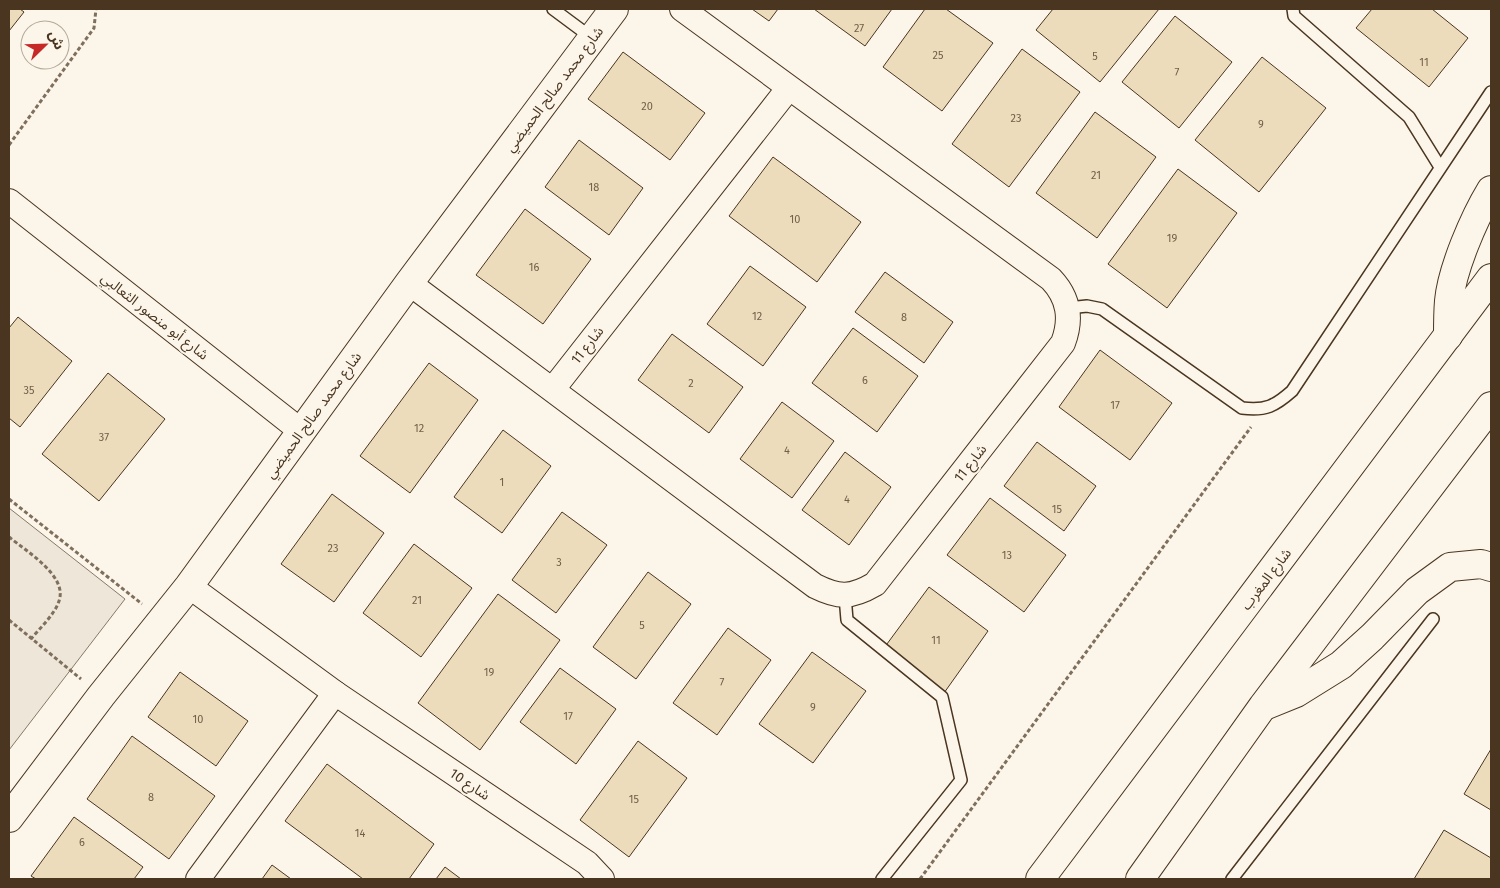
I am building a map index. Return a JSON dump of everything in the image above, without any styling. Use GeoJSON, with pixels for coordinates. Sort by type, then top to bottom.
{"type":"FeatureCollection","features":[{"type":"Feature","properties":{"kind":"main road","name":"شارع محمد صالح الحميضي"},"geometry":{"type":"LineString","coordinates":[[9,818],[101,696],[189,586],[409,283],[614,9]]}},
{"type":"Feature","properties":{"kind":"main road"},"geometry":{"type":"LineString","coordinates":[[1448,336],[1449,300],[1456,273],[1480,209],[1491,190]]}},
{"type":"Feature","properties":{"kind":"main road","name":"شارع المغرب"},"geometry":{"type":"LineString","coordinates":[[1040,879],[1491,278]]}},
{"type":"Feature","properties":{"kind":"main road"},"geometry":{"type":"LineString","coordinates":[[1140,879],[1263,706],[1491,406]]}},
{"type":"Feature","properties":{"kind":"main road"},"geometry":{"type":"LineString","coordinates":[[1263,706],[1296,693],[1341,665],[1372,637],[1417,591],[1450,567],[1481,564],[1491,567]]}},
{"type":"Feature","properties":{"kind":"street"},"geometry":{"type":"LineString","coordinates":[[682,9],[788,89],[1051,278],[1064,297],[1068,308]]}},
{"type":"Feature","properties":{"kind":"street","name":"شارع 11"},"geometry":{"type":"LineString","coordinates":[[553,389],[788,89]]}},
{"type":"Feature","properties":{"kind":"street","name":"شارع أبو منصور الثعالبي"},"geometry":{"type":"LineString","coordinates":[[9,201],[301,431]]}},
{"type":"Feature","properties":{"kind":"street"},"geometry":{"type":"LineString","coordinates":[[409,283],[815,586],[836,596],[845,596]]}},
{"type":"Feature","properties":{"kind":"street","name":"شارع 11"},"geometry":{"type":"LineString","coordinates":[[845,596],[867,589],[881,578],[1062,343],[1068,325],[1068,308]]}},
{"type":"Feature","properties":{"kind":"street","name":"شارع 10"},"geometry":{"type":"LineString","coordinates":[[189,586],[335,694],[587,863],[602,879]]}},
{"type":"Feature","properties":{"kind":"street"},"geometry":{"type":"LineString","coordinates":[[198,879],[335,694]]}},
{"type":"Feature","properties":{"kind":"lane"},"geometry":{"type":"LineString","coordinates":[[553,9],[592,38]]}},
{"type":"Feature","properties":{"kind":"lane"},"geometry":{"type":"LineString","coordinates":[[1292,9],[1294,16],[1409,116],[1440,167]]}},
{"type":"Feature","properties":{"kind":"lane"},"geometry":{"type":"LineString","coordinates":[[1068,308],[1087,306],[1102,310],[1242,408],[1264,408],[1275,405],[1292,391],[1491,92]]}},
{"type":"Feature","properties":{"kind":"lane"},"geometry":{"type":"LineString","coordinates":[[845,596],[847,620],[942,697],[961,780],[882,879]]}},
{"type":"Feature","properties":{"kind":"lane"},"geometry":{"type":"LineString","coordinates":[[1232,879],[1433,619]]}},
{"type":"Feature","properties":{"kind":"path"},"geometry":{"type":"LineString","coordinates":[[9,145],[94,28],[96,9]]}},
{"type":"Feature","properties":{"kind":"path"},"geometry":{"type":"LineString","coordinates":[[920,879],[1264,408]]}},
{"type":"Feature","properties":{"kind":"path"},"geometry":{"type":"LineString","coordinates":[[9,499],[162,620]]}},
{"type":"Feature","properties":{"kind":"path"},"geometry":{"type":"LineString","coordinates":[[9,537],[54,575],[60,583],[61,594],[59,603],[31,639]]}},
{"type":"Feature","properties":{"kind":"path"},"geometry":{"type":"LineString","coordinates":[[9,620],[101,696]]}},
{"type":"Feature","properties":{"kind":"path"},"geometry":{"type":"LineString","coordinates":[[9,628],[16,627]]}},
{"type":"Feature","properties":{"kind":"shaded area"},"geometry":{"type":"Polygon","coordinates":[[[9,508],[125,599],[9,750],[9,508]]]}},
{"type":"Feature","properties":{"kind":"building"},"geometry":{"type":"Polygon","coordinates":[[[9,9],[20,9],[24,12],[9,31],[9,9]]]}},
{"type":"Feature","properties":{"kind":"building"},"geometry":{"type":"Polygon","coordinates":[[[752,9],[778,9],[769,21],[752,9]]]}},
{"type":"Feature","properties":{"kind":"building"},"geometry":{"type":"Polygon","coordinates":[[[814,9],[892,9],[865,46],[814,9]]]}},
{"type":"Feature","properties":{"kind":"building"},"geometry":{"type":"Polygon","coordinates":[[[925,9],[946,9],[993,43],[942,111],[883,67],[925,9]]]}},
{"type":"Feature","properties":{"kind":"building"},"geometry":{"type":"Polygon","coordinates":[[[1053,9],[1159,9],[1100,82],[1036,30],[1053,9]]]}},
{"type":"Feature","properties":{"kind":"building"},"geometry":{"type":"Polygon","coordinates":[[[1372,9],[1432,9],[1468,38],[1429,87],[1356,28],[1372,9]]]}},
{"type":"Feature","properties":{"kind":"building"},"geometry":{"type":"Polygon","coordinates":[[[1175,16],[1232,62],[1179,128],[1122,82],[1175,16]]]}},
{"type":"Feature","properties":{"kind":"building"},"geometry":{"type":"Polygon","coordinates":[[[1022,49],[1080,92],[1009,187],[952,144],[1022,49]]]}},
{"type":"Feature","properties":{"kind":"building"},"geometry":{"type":"Polygon","coordinates":[[[623,52],[705,113],[670,160],[588,99],[623,52]]]}},
{"type":"Feature","properties":{"kind":"building"},"geometry":{"type":"Polygon","coordinates":[[[1262,57],[1326,108],[1259,192],[1195,140],[1262,57]]]}},
{"type":"Feature","properties":{"kind":"building"},"geometry":{"type":"Polygon","coordinates":[[[1095,112],[1156,157],[1097,238],[1036,193],[1095,112]]]}},
{"type":"Feature","properties":{"kind":"building"},"geometry":{"type":"Polygon","coordinates":[[[579,140],[643,188],[609,235],[545,187],[579,140]]]}},
{"type":"Feature","properties":{"kind":"building"},"geometry":{"type":"Polygon","coordinates":[[[773,157],[861,222],[817,282],[729,216],[773,157]]]}},
{"type":"Feature","properties":{"kind":"building"},"geometry":{"type":"Polygon","coordinates":[[[1178,169],[1237,213],[1167,308],[1108,264],[1178,169]]]}},
{"type":"Feature","properties":{"kind":"building"},"geometry":{"type":"Polygon","coordinates":[[[525,209],[591,259],[543,324],[476,275],[525,209]]]}},
{"type":"Feature","properties":{"kind":"building"},"geometry":{"type":"Polygon","coordinates":[[[750,266],[806,307],[763,366],[707,324],[750,266]]]}},
{"type":"Feature","properties":{"kind":"building"},"geometry":{"type":"Polygon","coordinates":[[[885,272],[953,322],[924,363],[855,312],[885,272]]]}},
{"type":"Feature","properties":{"kind":"building"},"geometry":{"type":"Polygon","coordinates":[[[18,317],[72,361],[20,427],[9,418],[9,328],[18,317]]]}},
{"type":"Feature","properties":{"kind":"building"},"geometry":{"type":"Polygon","coordinates":[[[853,328],[918,376],[877,432],[812,383],[853,328]]]}},
{"type":"Feature","properties":{"kind":"building"},"geometry":{"type":"Polygon","coordinates":[[[672,334],[743,387],[709,433],[638,380],[672,334]]]}},
{"type":"Feature","properties":{"kind":"building"},"geometry":{"type":"Polygon","coordinates":[[[1100,350],[1172,403],[1130,460],[1059,407],[1100,350]]]}},
{"type":"Feature","properties":{"kind":"building"},"geometry":{"type":"Polygon","coordinates":[[[429,363],[478,400],[410,493],[360,456],[429,363]]]}},
{"type":"Feature","properties":{"kind":"building"},"geometry":{"type":"Polygon","coordinates":[[[108,373],[165,419],[99,501],[42,454],[108,373]]]}},
{"type":"Feature","properties":{"kind":"building"},"geometry":{"type":"Polygon","coordinates":[[[782,402],[834,441],[792,498],[740,459],[782,402]]]}},
{"type":"Feature","properties":{"kind":"building"},"geometry":{"type":"Polygon","coordinates":[[[503,430],[551,466],[502,533],[454,497],[503,430]]]}},
{"type":"Feature","properties":{"kind":"building"},"geometry":{"type":"Polygon","coordinates":[[[1037,442],[1096,486],[1064,531],[1004,486],[1037,442]]]}},
{"type":"Feature","properties":{"kind":"building"},"geometry":{"type":"Polygon","coordinates":[[[845,452],[891,487],[849,545],[802,510],[845,452]]]}},
{"type":"Feature","properties":{"kind":"building"},"geometry":{"type":"Polygon","coordinates":[[[332,494],[384,533],[334,602],[281,564],[332,494]]]}},
{"type":"Feature","properties":{"kind":"building"},"geometry":{"type":"Polygon","coordinates":[[[990,498],[1066,555],[1024,612],[947,555],[990,498]]]}},
{"type":"Feature","properties":{"kind":"building"},"geometry":{"type":"Polygon","coordinates":[[[562,512],[607,545],[556,613],[512,580],[562,512]]]}},
{"type":"Feature","properties":{"kind":"building"},"geometry":{"type":"Polygon","coordinates":[[[414,544],[472,588],[421,657],[363,613],[414,544]]]}},
{"type":"Feature","properties":{"kind":"building"},"geometry":{"type":"Polygon","coordinates":[[[648,572],[691,604],[636,679],[593,647],[648,572]]]}},
{"type":"Feature","properties":{"kind":"building"},"geometry":{"type":"Polygon","coordinates":[[[929,587],[988,631],[944,693],[884,648],[929,587]]]}},
{"type":"Feature","properties":{"kind":"building"},"geometry":{"type":"Polygon","coordinates":[[[498,594],[560,640],[480,750],[418,703],[498,594]]]}},
{"type":"Feature","properties":{"kind":"building"},"geometry":{"type":"Polygon","coordinates":[[[728,628],[771,660],[717,735],[673,703],[728,628]]]}},
{"type":"Feature","properties":{"kind":"building"},"geometry":{"type":"Polygon","coordinates":[[[812,652],[866,691],[813,763],[759,724],[812,652]]]}},
{"type":"Feature","properties":{"kind":"building"},"geometry":{"type":"Polygon","coordinates":[[[560,668],[616,709],[576,764],[520,722],[560,668]]]}},
{"type":"Feature","properties":{"kind":"building"},"geometry":{"type":"Polygon","coordinates":[[[180,672],[248,721],[216,766],[148,717],[180,672]]]}},
{"type":"Feature","properties":{"kind":"building"},"geometry":{"type":"Polygon","coordinates":[[[132,736],[215,796],[169,859],[87,799],[132,736]]]}},
{"type":"Feature","properties":{"kind":"building"},"geometry":{"type":"Polygon","coordinates":[[[638,741],[687,778],[629,857],[580,820],[638,741]]]}},
{"type":"Feature","properties":{"kind":"building"},"geometry":{"type":"Polygon","coordinates":[[[1491,749],[1491,810],[1464,794],[1491,749]]]}},
{"type":"Feature","properties":{"kind":"building"},"geometry":{"type":"Polygon","coordinates":[[[327,764],[434,844],[409,879],[363,879],[285,821],[327,764]]]}},
{"type":"Feature","properties":{"kind":"building"},"geometry":{"type":"Polygon","coordinates":[[[74,817],[143,867],[134,879],[36,879],[31,876],[74,817]]]}},
{"type":"Feature","properties":{"kind":"building"},"geometry":{"type":"Polygon","coordinates":[[[1444,830],[1491,858],[1491,879],[1414,879],[1444,830]]]}},
{"type":"Feature","properties":{"kind":"building"},"geometry":{"type":"Polygon","coordinates":[[[272,865],[291,879],[262,879],[272,865]]]}},
{"type":"Feature","properties":{"kind":"building"},"geometry":{"type":"Polygon","coordinates":[[[445,867],[461,879],[436,879],[445,867]]]}}]}
